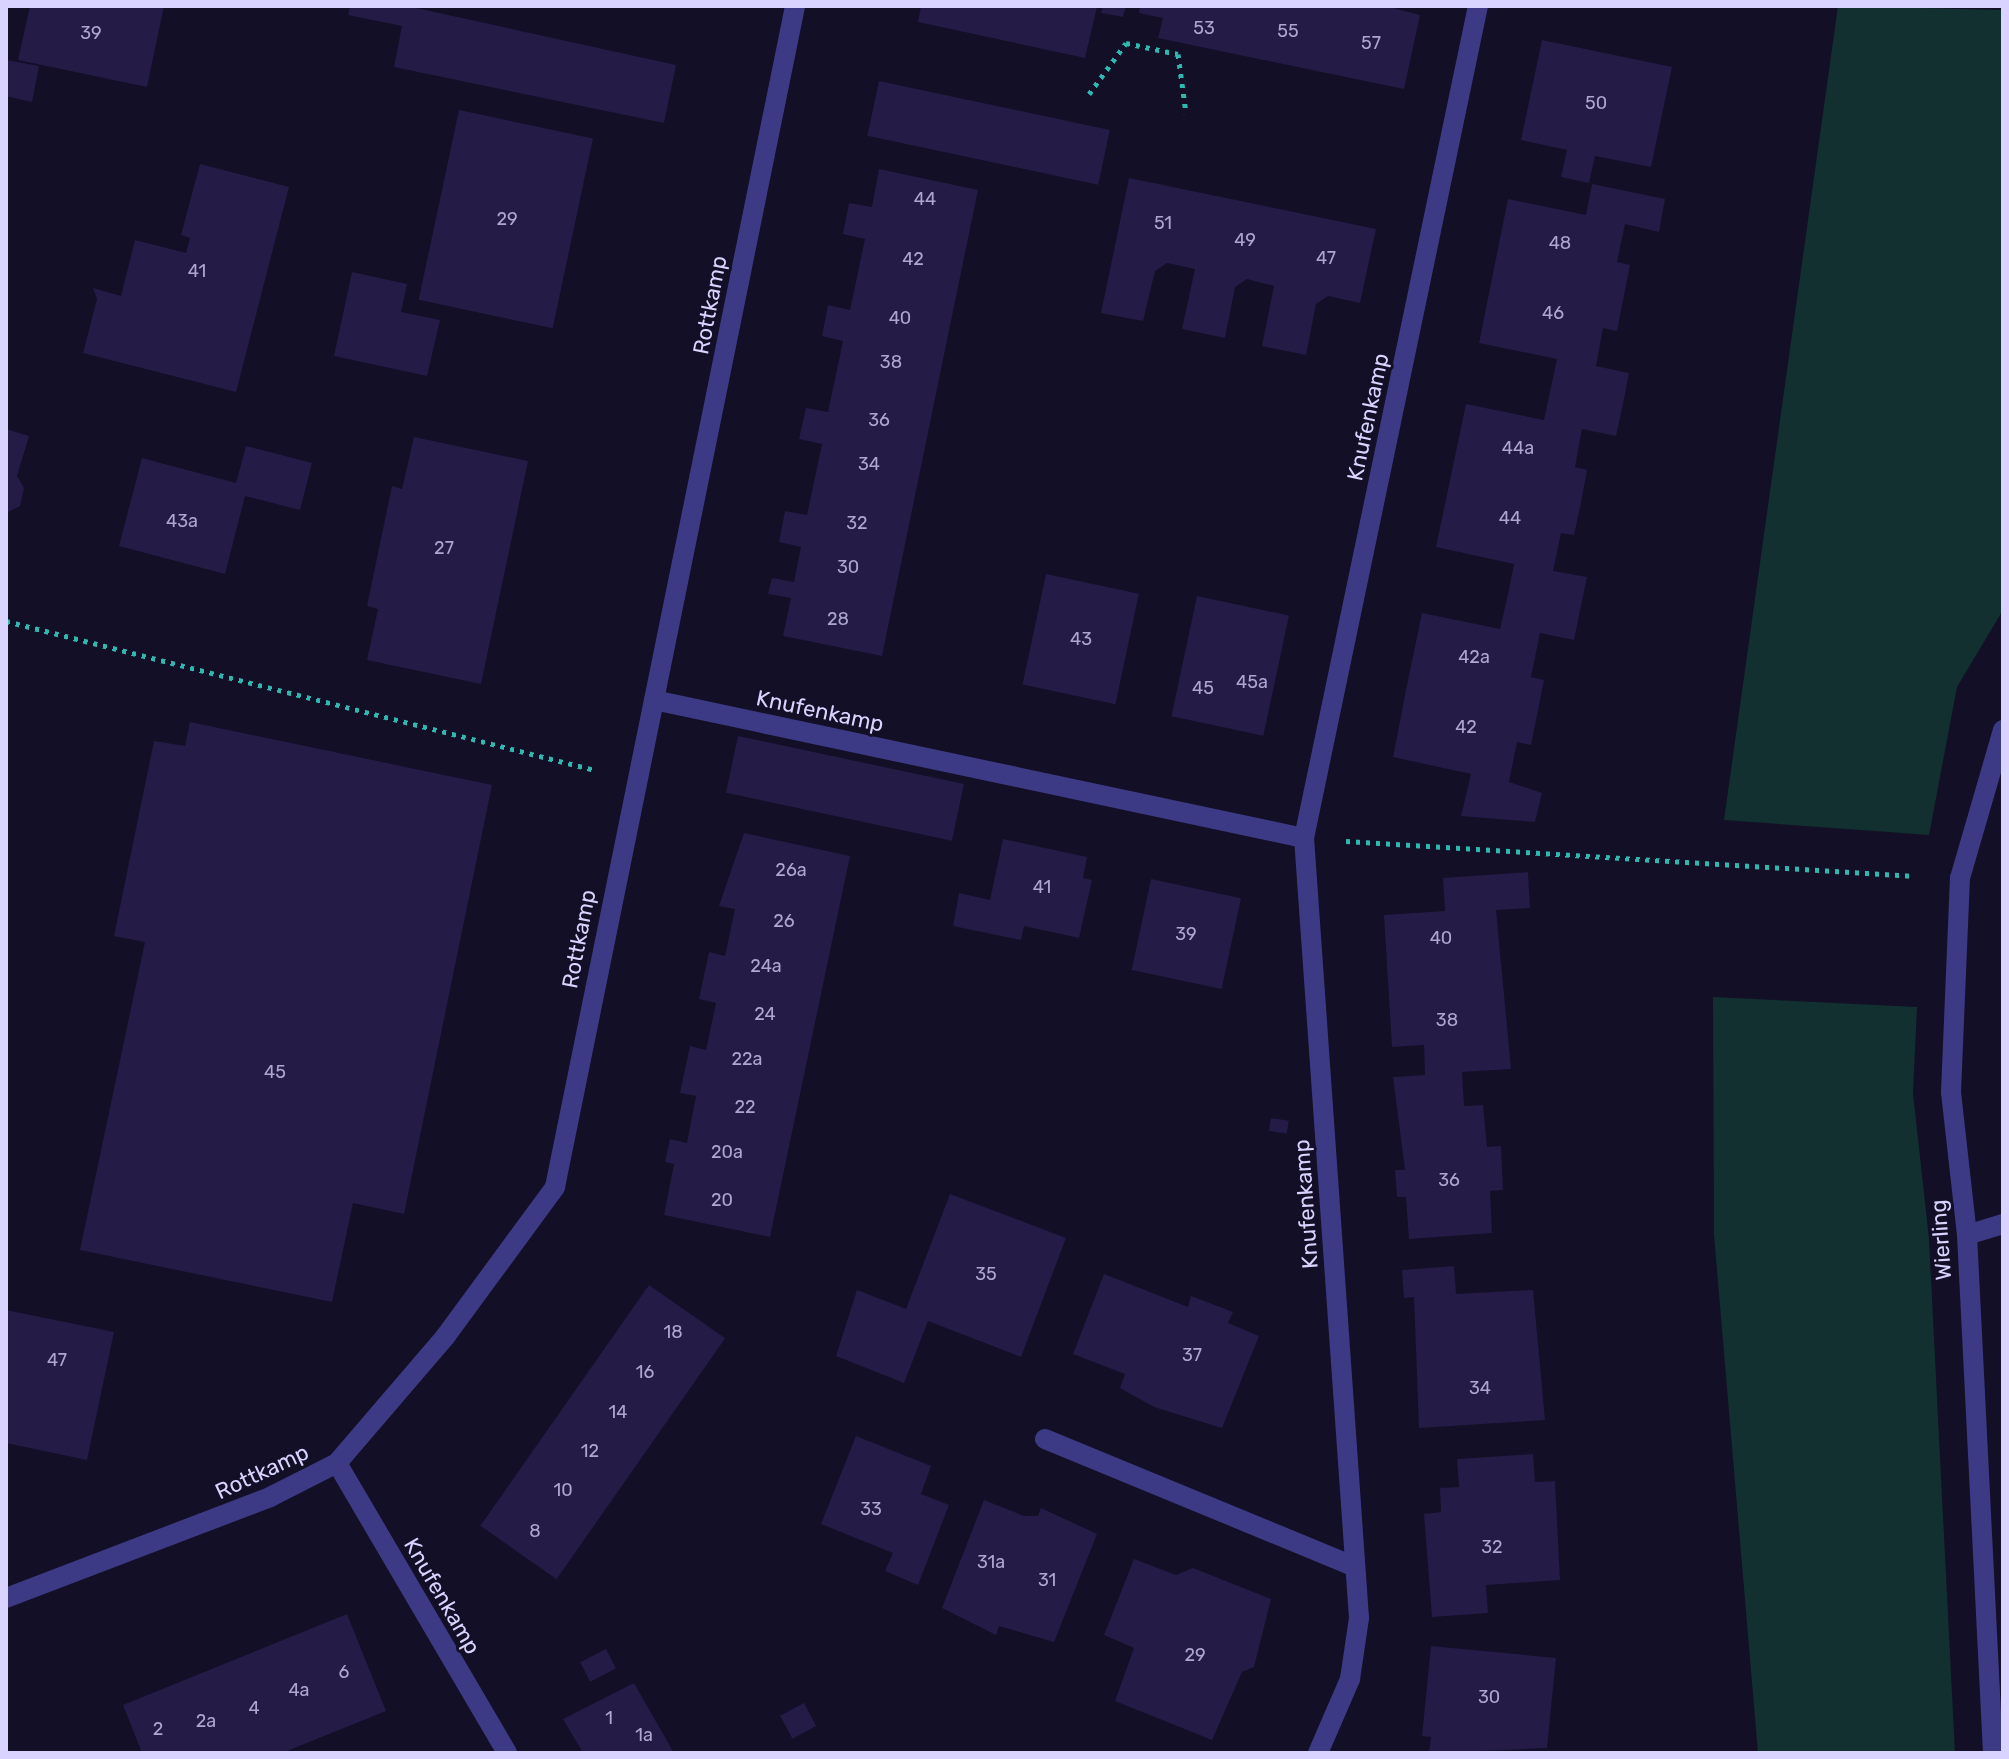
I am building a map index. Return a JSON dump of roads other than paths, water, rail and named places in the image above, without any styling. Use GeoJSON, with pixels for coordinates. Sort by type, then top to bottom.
{"type":"FeatureCollection","features":[{"type":"Feature","properties":{"kind":"street","name":"Rottkamp"},"geometry":{"type":"LineString","coordinates":[[6,1598],[270,1497],[337,1463],[436,1348],[555,1187],[635,779],[654,700],[795,6]]}},
{"type":"Feature","properties":{"kind":"street","name":"Knufenkamp"},"geometry":{"type":"LineString","coordinates":[[1318,1753],[1350,1679],[1359,1618],[1304,838],[1478,6]]}},
{"type":"Feature","properties":{"kind":"street","name":"Knufenkamp"},"geometry":{"type":"LineString","coordinates":[[654,700],[1304,838]]}},
{"type":"Feature","properties":{"kind":"street","name":"Wierling"},"geometry":{"type":"LineString","coordinates":[[1993,1753],[1967,1235],[1951,1092],[1960,878],[2003,730]]}},
{"type":"Feature","properties":{"kind":"street"},"geometry":{"type":"LineString","coordinates":[[1967,1235],[2003,1224]]}},
{"type":"Feature","properties":{"kind":"street"},"geometry":{"type":"LineString","coordinates":[[1045,1439],[1355,1567]]}},
{"type":"Feature","properties":{"kind":"street","name":"Knufenkamp"},"geometry":{"type":"LineString","coordinates":[[337,1463],[507,1753]]}}]}
